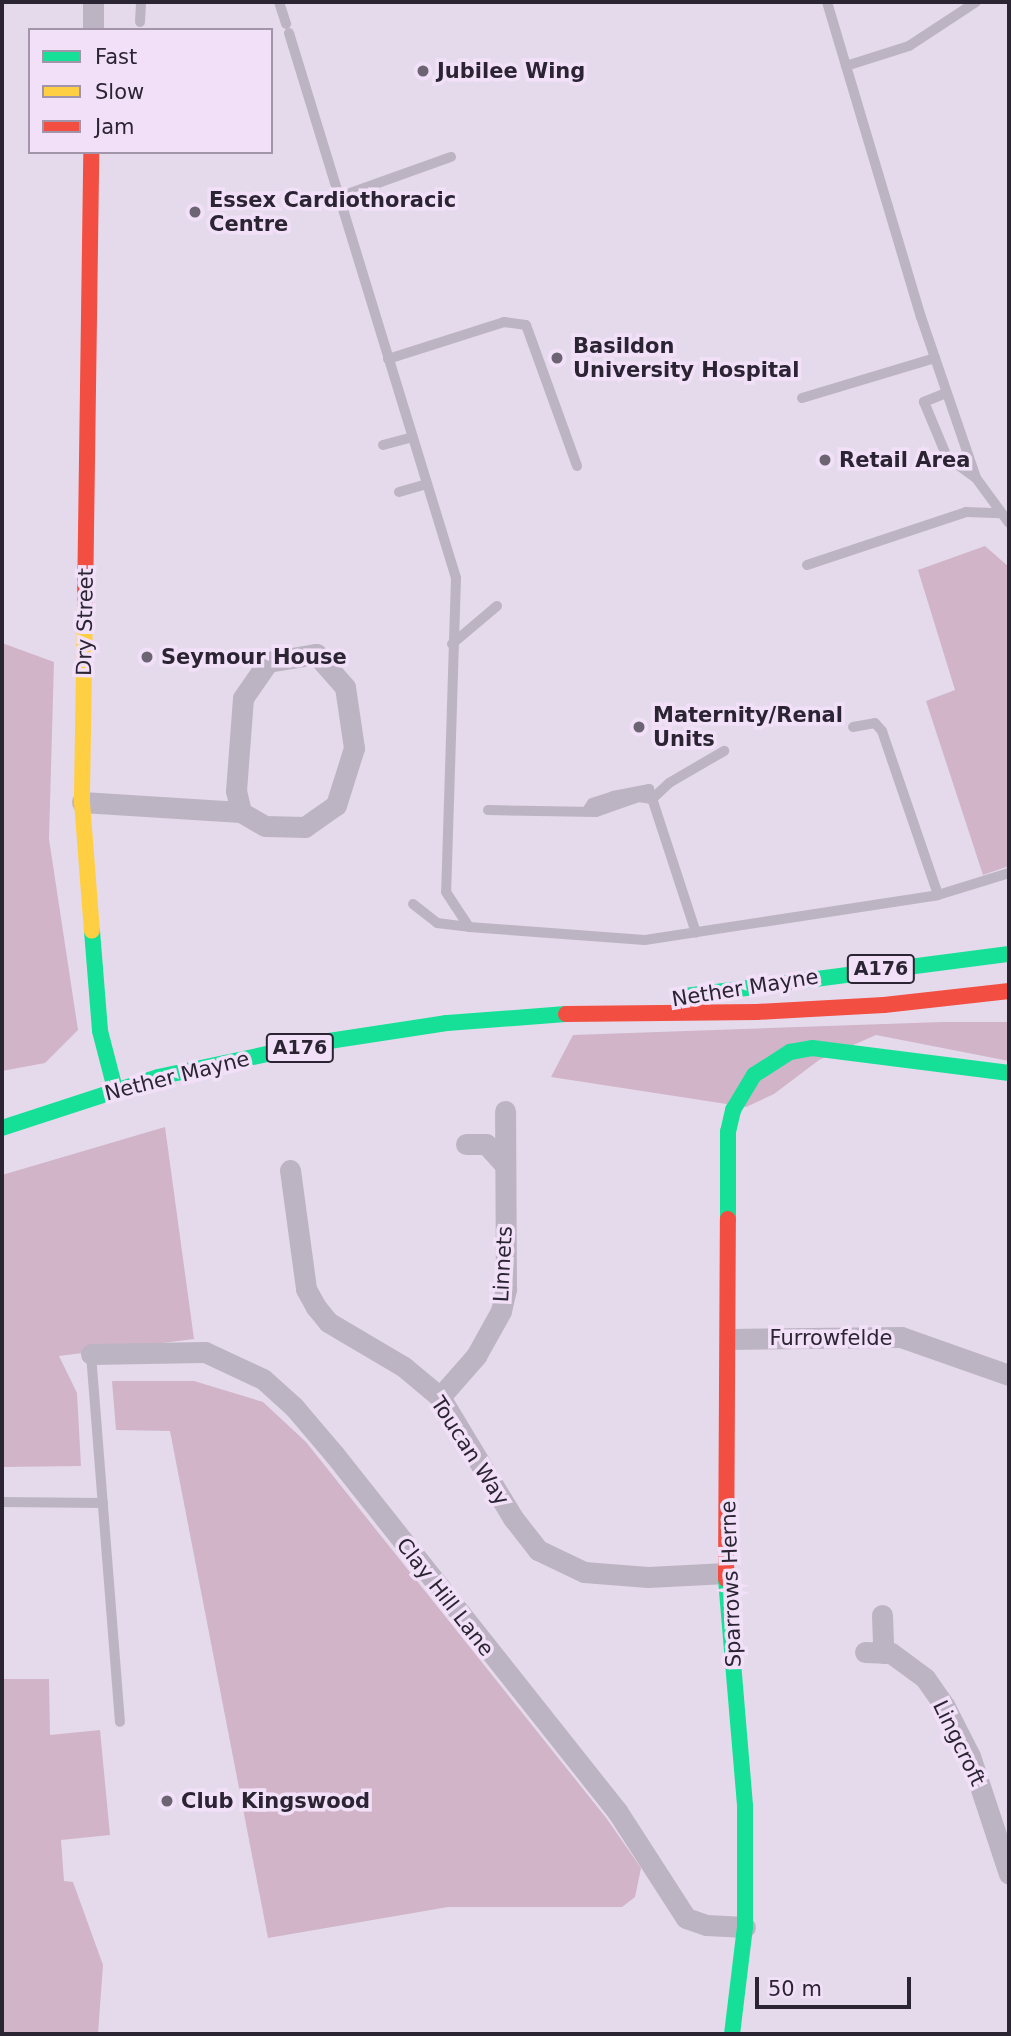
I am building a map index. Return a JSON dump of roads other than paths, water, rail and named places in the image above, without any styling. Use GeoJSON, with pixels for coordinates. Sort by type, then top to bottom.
{"type":"FeatureCollection","features":[{"type":"Feature","properties":{"kind":"street"},"geometry":{"type":"LineString","coordinates":[[93,2],[93,28]]}},
{"type":"Feature","properties":{"kind":"street","name":"Dry Street"},"geometry":{"type":"LineString","coordinates":[[91,154],[82,802],[100,1031],[115,1089]]}},
{"type":"Feature","properties":{"kind":"street"},"geometry":{"type":"LineString","coordinates":[[82,802],[241,812],[265,826],[305,827],[336,805],[354,748],[345,687],[316,654],[268,662],[243,698],[236,791],[241,812]]}},
{"type":"Feature","properties":{"kind":"street","name":"Nether Mayne"},"geometry":{"type":"LineString","coordinates":[[607,1011],[753,984],[1009,954]]}},
{"type":"Feature","properties":{"kind":"street","name":"Nether Mayne"},"geometry":{"type":"LineString","coordinates":[[2,1128],[115,1089],[329,1041],[447,1023],[607,1011],[757,1012],[1009,991]]}},
{"type":"Feature","properties":{"kind":"street","name":"Sparrows Herne"},"geometry":{"type":"LineString","coordinates":[[732,2034],[745,1927],[744,1806],[726,1573],[730,1339],[728,1132],[741,1092],[754,1075],[790,1052],[833,1048],[1009,1073]]}},
{"type":"Feature","properties":{"kind":"street","name":"Linnets"},"geometry":{"type":"LineString","coordinates":[[440,1397],[477,1356],[501,1311],[506,1278],[505,1111]]}},
{"type":"Feature","properties":{"kind":"street"},"geometry":{"type":"LineString","coordinates":[[466,1144],[486,1144],[505,1164]]}},
{"type":"Feature","properties":{"kind":"street","name":"Toucan Way"},"geometry":{"type":"LineString","coordinates":[[290,1170],[306,1289],[316,1307],[328,1322],[404,1367],[440,1397],[513,1518],[538,1550],[583,1572],[648,1577],[726,1573]]}},
{"type":"Feature","properties":{"kind":"street","name":"Furrowfelde"},"geometry":{"type":"LineString","coordinates":[[730,1339],[901,1337],[1009,1375]]}},
{"type":"Feature","properties":{"kind":"street","name":"Clay Hill Lane"},"geometry":{"type":"LineString","coordinates":[[91,1354],[205,1352],[263,1379],[294,1407],[334,1454],[617,1811],[686,1918],[706,1925],[745,1927]]}},
{"type":"Feature","properties":{"kind":"street","name":"Lingcroft"},"geometry":{"type":"LineString","coordinates":[[882,1615],[874,1653],[891,1653],[925,1678],[945,1707],[970,1756],[1009,1874]]}},
{"type":"Feature","properties":{"kind":"lane"},"geometry":{"type":"LineString","coordinates":[[139,22],[141,2]]}},
{"type":"Feature","properties":{"kind":"lane"},"geometry":{"type":"LineString","coordinates":[[279,2],[456,578],[446,892],[469,927]]}},
{"type":"Feature","properties":{"kind":"lane"},"geometry":{"type":"LineString","coordinates":[[827,2],[946,393],[976,478],[1009,523]]}},
{"type":"Feature","properties":{"kind":"lane"},"geometry":{"type":"LineString","coordinates":[[846,66],[909,46],[976,2]]}},
{"type":"Feature","properties":{"kind":"lane"},"geometry":{"type":"LineString","coordinates":[[339,197],[451,157]]}},
{"type":"Feature","properties":{"kind":"lane"},"geometry":{"type":"LineString","coordinates":[[388,359],[504,322],[526,325],[577,466]]}},
{"type":"Feature","properties":{"kind":"lane"},"geometry":{"type":"LineString","coordinates":[[802,398],[935,358]]}},
{"type":"Feature","properties":{"kind":"lane"},"geometry":{"type":"LineString","coordinates":[[946,393],[924,402],[947,457],[976,478]]}},
{"type":"Feature","properties":{"kind":"lane"},"geometry":{"type":"LineString","coordinates":[[383,445],[412,437]]}},
{"type":"Feature","properties":{"kind":"lane"},"geometry":{"type":"LineString","coordinates":[[399,492],[426,484]]}},
{"type":"Feature","properties":{"kind":"lane"},"geometry":{"type":"LineString","coordinates":[[807,565],[966,512],[1001,513]]}},
{"type":"Feature","properties":{"kind":"lane"},"geometry":{"type":"LineString","coordinates":[[452,643],[497,606]]}},
{"type":"Feature","properties":{"kind":"lane"},"geometry":{"type":"LineString","coordinates":[[853,727],[875,723],[882,732],[938,895]]}},
{"type":"Feature","properties":{"kind":"lane"},"geometry":{"type":"LineString","coordinates":[[652,799],[669,783],[724,751]]}},
{"type":"Feature","properties":{"kind":"lane"},"geometry":{"type":"LineString","coordinates":[[488,810],[588,809],[596,812],[639,797],[652,799]]}},
{"type":"Feature","properties":{"kind":"lane"},"geometry":{"type":"LineString","coordinates":[[652,799],[696,933]]}},
{"type":"Feature","properties":{"kind":"lane"},"geometry":{"type":"LineString","coordinates":[[414,904],[437,923],[645,940],[938,895],[1009,873]]}},
{"type":"Feature","properties":{"kind":"lane"},"geometry":{"type":"LineString","coordinates":[[91,1354],[120,1722]]}},
{"type":"Feature","properties":{"kind":"lane"},"geometry":{"type":"LineString","coordinates":[[2,1502],[103,1503]]}},
{"type":"Feature","properties":{"kind":"place","name":"Jubilee Wing"},"geometry":{"type":"Point","coordinates":[423,71]}},
{"type":"Feature","properties":{"kind":"place","name":"Essex Cardiothoracic Centre"},"geometry":{"type":"Point","coordinates":[195,212]}},
{"type":"Feature","properties":{"kind":"place","name":"Basildon University Hospital"},"geometry":{"type":"Point","coordinates":[557,358]}},
{"type":"Feature","properties":{"kind":"place","name":"Retail Area"},"geometry":{"type":"Point","coordinates":[825,460]}},
{"type":"Feature","properties":{"kind":"place","name":"Seymour House"},"geometry":{"type":"Point","coordinates":[147,657]}},
{"type":"Feature","properties":{"kind":"place","name":"Maternity/Renal Units"},"geometry":{"type":"Point","coordinates":[639,727]}},
{"type":"Feature","properties":{"kind":"place","name":"Club Kingswood"},"geometry":{"type":"Point","coordinates":[167,1801]}}]}
